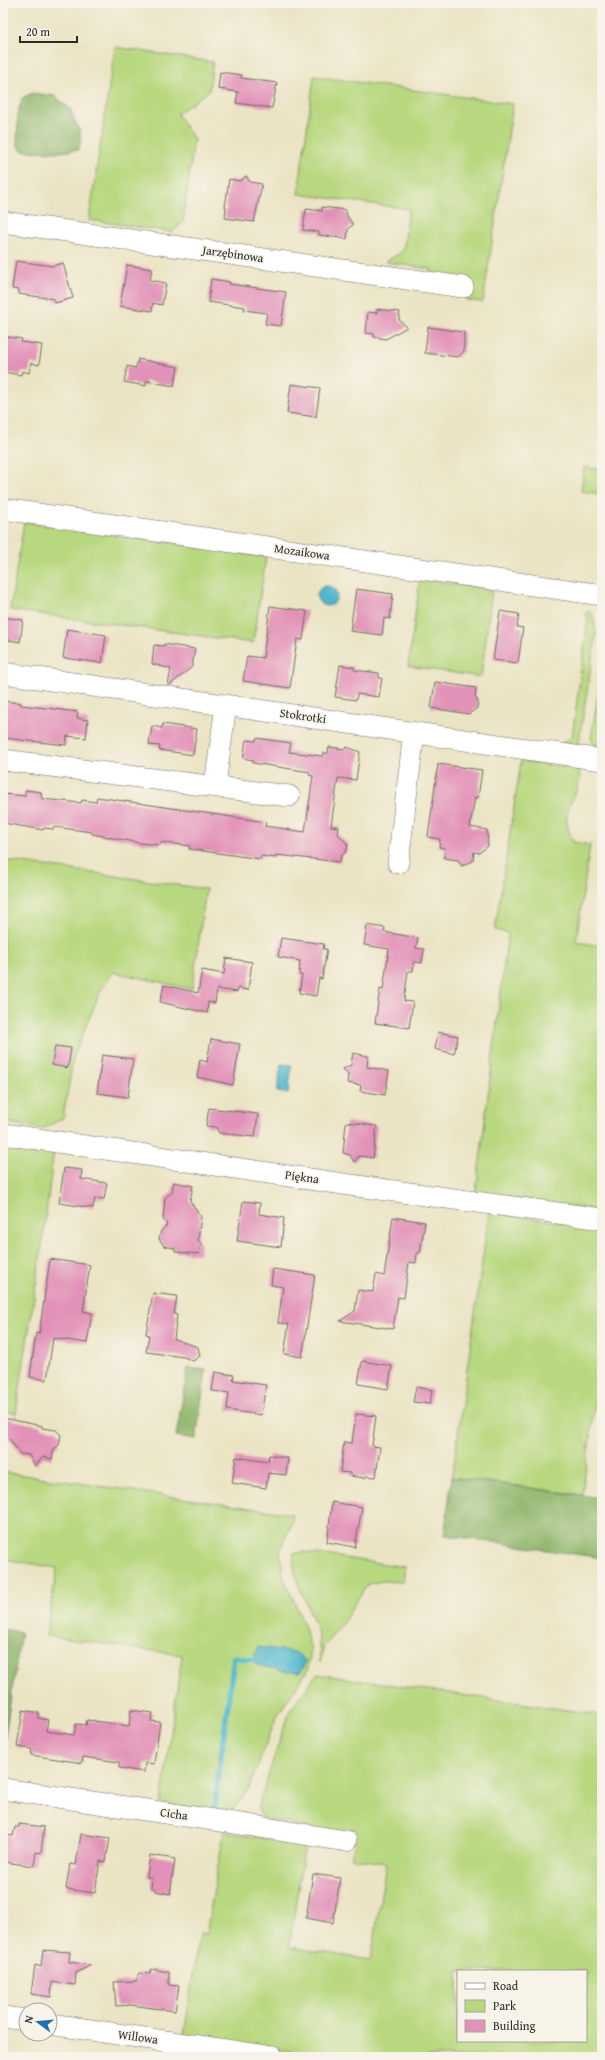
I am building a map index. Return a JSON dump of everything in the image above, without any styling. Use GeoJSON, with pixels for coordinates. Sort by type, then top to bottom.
{"type":"FeatureCollection","features":[{"type":"Feature","properties":{"kind":"street","name":"Jarzębinowa"},"geometry":{"type":"LineString","coordinates":[[3,222],[464,287]]}},
{"type":"Feature","properties":{"kind":"street","name":"Mozaikowa"},"geometry":{"type":"LineString","coordinates":[[3,509],[602,595]]}},
{"type":"Feature","properties":{"kind":"street","name":"Stokrotki"},"geometry":{"type":"LineString","coordinates":[[3,673],[602,760]]}},
{"type":"Feature","properties":{"kind":"street"},"geometry":{"type":"LineString","coordinates":[[215,785],[226,705]]}},
{"type":"Feature","properties":{"kind":"street"},"geometry":{"type":"LineString","coordinates":[[398,862],[414,732]]}},
{"type":"Feature","properties":{"kind":"street"},"geometry":{"type":"LineString","coordinates":[[3,760],[215,785],[289,796]]}},
{"type":"Feature","properties":{"kind":"street","name":"Piękna"},"geometry":{"type":"LineString","coordinates":[[3,1134],[350,1185],[602,1219]]}},
{"type":"Feature","properties":{"kind":"street","name":"Cicha"},"geometry":{"type":"LineString","coordinates":[[3,1789],[346,1841]]}},
{"type":"Feature","properties":{"kind":"street"},"geometry":{"type":"LineString","coordinates":[[3,2017],[18,2019]]}},
{"type":"Feature","properties":{"kind":"street","name":"Willowa"},"geometry":{"type":"LineString","coordinates":[[58,2025],[273,2057]]}},
{"type":"Feature","properties":{"kind":"green space"},"geometry":{"type":"Polygon","coordinates":[[[115,47],[213,62],[209,91],[177,114],[194,139],[183,222],[172,232],[89,220],[115,47]]]}},
{"type":"Feature","properties":{"kind":"green space"},"geometry":{"type":"Polygon","coordinates":[[[314,76],[513,104],[483,302],[466,300],[469,280],[431,275],[431,269],[385,262],[403,251],[409,209],[298,194],[314,76]]]}},
{"type":"Feature","properties":{"kind":"green space"},"geometry":{"type":"Polygon","coordinates":[[[33,93],[55,96],[70,109],[80,132],[81,141],[78,150],[59,152],[22,151],[17,145],[18,113],[22,98],[33,93]]]}},
{"type":"Feature","properties":{"kind":"green space"},"geometry":{"type":"Polygon","coordinates":[[[584,467],[602,470],[602,494],[581,491],[584,467]]]}},
{"type":"Feature","properties":{"kind":"green space"},"geometry":{"type":"Polygon","coordinates":[[[24,522],[266,557],[253,643],[10,610],[24,522]]]}},
{"type":"Feature","properties":{"kind":"green space"},"geometry":{"type":"Polygon","coordinates":[[[420,579],[492,590],[481,677],[408,666],[420,579]]]}},
{"type":"Feature","properties":{"kind":"green space"},"geometry":{"type":"Polygon","coordinates":[[[588,611],[593,615],[596,635],[579,742],[576,745],[562,743],[572,737],[588,619],[585,615],[588,611]]]}},
{"type":"Feature","properties":{"kind":"green space"},"geometry":{"type":"Polygon","coordinates":[[[602,673],[602,749],[595,748],[591,737],[602,673]]]}},
{"type":"Feature","properties":{"kind":"green space"},"geometry":{"type":"Polygon","coordinates":[[[521,761],[579,769],[579,783],[568,811],[567,820],[568,830],[573,842],[590,845],[576,942],[602,946],[602,1211],[476,1193],[508,933],[495,930],[521,761]]]}},
{"type":"Feature","properties":{"kind":"green space"},"geometry":{"type":"Polygon","coordinates":[[[3,860],[206,889],[192,989],[113,972],[100,992],[74,1055],[63,1118],[42,1129],[3,1122],[3,860]]]}},
{"type":"Feature","properties":{"kind":"green space"},"geometry":{"type":"Polygon","coordinates":[[[3,1141],[54,1149],[42,1246],[16,1413],[3,1411],[3,1141]]]}},
{"type":"Feature","properties":{"kind":"green space"},"geometry":{"type":"Polygon","coordinates":[[[489,1212],[602,1228],[602,1353],[582,1495],[452,1477],[489,1212]]]}},
{"type":"Feature","properties":{"kind":"green space"},"geometry":{"type":"Polygon","coordinates":[[[188,1368],[206,1370],[196,1439],[176,1436],[188,1368]]]}},
{"type":"Feature","properties":{"kind":"green space"},"geometry":{"type":"Polygon","coordinates":[[[3,1472],[292,1514],[293,1520],[280,1550],[283,1576],[305,1627],[311,1651],[307,1671],[277,1716],[249,1788],[231,1813],[161,1803],[182,1655],[46,1636],[57,1568],[3,1559],[3,1472]]]}},
{"type":"Feature","properties":{"kind":"green space"},"geometry":{"type":"Polygon","coordinates":[[[452,1477],[602,1498],[602,1558],[444,1535],[452,1477]]]}},
{"type":"Feature","properties":{"kind":"green space"},"geometry":{"type":"Polygon","coordinates":[[[304,1552],[405,1567],[403,1582],[382,1581],[368,1584],[343,1623],[324,1646],[320,1662],[317,1630],[295,1574],[293,1553],[304,1552]]]}},
{"type":"Feature","properties":{"kind":"green space"},"geometry":{"type":"Polygon","coordinates":[[[3,1629],[21,1632],[3,1749],[3,1629]]]}},
{"type":"Feature","properties":{"kind":"green space"},"geometry":{"type":"Polygon","coordinates":[[[317,1674],[602,1715],[602,2057],[330,2057],[184,2036],[199,1933],[206,1934],[224,1832],[305,1845],[289,1947],[371,1960],[386,1863],[351,1858],[356,1838],[262,1818],[258,1807],[289,1712],[317,1674]]]}},
{"type":"Feature","properties":{"kind":"water"},"geometry":{"type":"Polygon","coordinates":[[[323,586],[331,586],[337,592],[337,600],[331,606],[323,606],[317,600],[317,592],[323,586]]]}},
{"type":"Feature","properties":{"kind":"water"},"geometry":{"type":"Polygon","coordinates":[[[281,1064],[292,1065],[288,1094],[277,1092],[281,1064]]]}},
{"type":"Feature","properties":{"kind":"water"},"geometry":{"type":"Polygon","coordinates":[[[258,1647],[295,1652],[306,1661],[300,1673],[280,1671],[255,1664],[255,1654],[258,1647]]]}},
{"type":"Feature","properties":{"kind":"building"},"geometry":{"type":"Polygon","coordinates":[[[220,72],[242,75],[241,78],[277,83],[272,108],[236,103],[238,92],[218,89],[220,72]]]}},
{"type":"Feature","properties":{"kind":"building"},"geometry":{"type":"Polygon","coordinates":[[[246,176],[250,182],[262,184],[254,222],[225,218],[229,179],[240,181],[246,176]]]}},
{"type":"Feature","properties":{"kind":"building"},"geometry":{"type":"Polygon","coordinates":[[[322,207],[346,210],[346,214],[353,225],[348,229],[347,239],[319,235],[319,232],[303,230],[306,209],[322,211],[322,207]]]}},
{"type":"Feature","properties":{"kind":"building"},"geometry":{"type":"Polygon","coordinates":[[[16,261],[53,266],[63,263],[73,298],[55,303],[54,299],[19,294],[19,290],[12,289],[16,261]]]}},
{"type":"Feature","properties":{"kind":"building"},"geometry":{"type":"Polygon","coordinates":[[[127,265],[152,269],[150,280],[166,283],[162,305],[153,303],[152,311],[120,306],[127,265]]]}},
{"type":"Feature","properties":{"kind":"building"},"geometry":{"type":"Polygon","coordinates":[[[211,279],[230,282],[229,284],[286,292],[281,326],[265,324],[267,313],[244,310],[245,307],[208,302],[211,279]]]}},
{"type":"Feature","properties":{"kind":"building"},"geometry":{"type":"Polygon","coordinates":[[[377,309],[400,312],[399,320],[407,327],[386,339],[374,337],[374,334],[366,333],[368,312],[377,313],[377,309]]]}},
{"type":"Feature","properties":{"kind":"building"},"geometry":{"type":"Polygon","coordinates":[[[428,327],[464,332],[464,351],[458,357],[425,353],[428,327]]]}},
{"type":"Feature","properties":{"kind":"building"},"geometry":{"type":"Polygon","coordinates":[[[3,336],[22,339],[21,342],[42,345],[39,365],[31,363],[29,373],[22,371],[21,375],[3,372],[3,336]]]}},
{"type":"Feature","properties":{"kind":"building"},"geometry":{"type":"Polygon","coordinates":[[[138,359],[178,367],[174,386],[146,381],[146,386],[124,382],[127,366],[136,368],[138,359]]]}},
{"type":"Feature","properties":{"kind":"building"},"geometry":{"type":"Polygon","coordinates":[[[291,384],[320,388],[316,417],[287,413],[291,384]]]}},
{"type":"Feature","properties":{"kind":"building"},"geometry":{"type":"Polygon","coordinates":[[[356,589],[393,594],[390,619],[384,618],[382,635],[350,631],[356,589]]]}},
{"type":"Feature","properties":{"kind":"building"},"geometry":{"type":"Polygon","coordinates":[[[270,606],[307,611],[303,640],[297,639],[290,688],[243,681],[247,656],[263,658],[270,606]]]}},
{"type":"Feature","properties":{"kind":"building"},"geometry":{"type":"Polygon","coordinates":[[[500,611],[519,614],[517,627],[523,628],[518,663],[493,660],[500,611]]]}},
{"type":"Feature","properties":{"kind":"building"},"geometry":{"type":"Polygon","coordinates":[[[3,617],[23,620],[20,642],[3,639],[3,617]]]}},
{"type":"Feature","properties":{"kind":"building"},"geometry":{"type":"Polygon","coordinates":[[[67,629],[106,635],[102,663],[63,658],[67,629]]]}},
{"type":"Feature","properties":{"kind":"building"},"geometry":{"type":"Polygon","coordinates":[[[164,644],[195,649],[192,667],[170,685],[168,685],[171,669],[152,664],[154,645],[164,646],[164,644]]]}},
{"type":"Feature","properties":{"kind":"building"},"geometry":{"type":"Polygon","coordinates":[[[340,665],[354,667],[354,670],[379,673],[379,678],[382,678],[379,697],[357,694],[356,700],[335,697],[340,665]]]}},
{"type":"Feature","properties":{"kind":"building"},"geometry":{"type":"Polygon","coordinates":[[[435,682],[476,688],[475,696],[478,701],[477,708],[469,714],[431,708],[435,682]]]}},
{"type":"Feature","properties":{"kind":"building"},"geometry":{"type":"Polygon","coordinates":[[[3,701],[21,703],[21,705],[78,712],[77,718],[88,720],[86,738],[67,736],[66,745],[3,738],[3,701]]]}},
{"type":"Feature","properties":{"kind":"building"},"geometry":{"type":"Polygon","coordinates":[[[163,724],[197,729],[193,755],[159,750],[160,746],[149,745],[152,726],[162,728],[163,724]]]}},
{"type":"Feature","properties":{"kind":"building"},"geometry":{"type":"Polygon","coordinates":[[[256,738],[291,743],[289,752],[322,756],[323,753],[328,753],[329,747],[345,749],[347,747],[360,752],[356,780],[338,778],[331,826],[339,827],[338,834],[348,845],[346,852],[341,856],[340,862],[276,855],[276,858],[261,856],[260,859],[189,849],[190,846],[161,842],[160,845],[140,843],[92,834],[92,832],[54,827],[53,829],[44,828],[43,830],[3,823],[3,794],[25,796],[25,790],[41,792],[42,799],[81,803],[82,800],[96,802],[97,797],[266,822],[265,826],[305,832],[313,776],[309,775],[310,772],[253,763],[253,760],[243,758],[246,740],[256,741],[256,738]]]}},
{"type":"Feature","properties":{"kind":"building"},"geometry":{"type":"Polygon","coordinates":[[[438,764],[482,770],[478,798],[475,797],[470,827],[487,830],[488,846],[479,853],[474,852],[473,861],[462,866],[458,860],[444,858],[445,848],[439,847],[440,839],[428,837],[438,764]]]}},
{"type":"Feature","properties":{"kind":"building"},"geometry":{"type":"Polygon","coordinates":[[[367,925],[385,928],[384,932],[418,938],[416,948],[424,949],[422,963],[414,962],[413,971],[408,971],[404,1001],[413,1002],[409,1028],[375,1023],[380,989],[383,990],[389,949],[364,945],[367,925]]]}},
{"type":"Feature","properties":{"kind":"building"},"geometry":{"type":"Polygon","coordinates":[[[281,938],[324,944],[323,949],[327,949],[322,979],[319,978],[316,996],[299,993],[302,975],[299,975],[300,961],[278,957],[281,938]]]}},
{"type":"Feature","properties":{"kind":"building"},"geometry":{"type":"Polygon","coordinates":[[[226,958],[252,962],[248,990],[238,988],[237,992],[217,989],[215,1003],[208,1002],[207,1013],[160,1002],[164,985],[198,993],[202,970],[224,974],[226,958]]]}},
{"type":"Feature","properties":{"kind":"building"},"geometry":{"type":"Polygon","coordinates":[[[438,1032],[458,1036],[454,1054],[435,1049],[438,1032]]]}},
{"type":"Feature","properties":{"kind":"building"},"geometry":{"type":"Polygon","coordinates":[[[211,1039],[240,1044],[233,1085],[197,1077],[200,1060],[207,1062],[211,1039]]]}},
{"type":"Feature","properties":{"kind":"building"},"geometry":{"type":"Polygon","coordinates":[[[55,1046],[71,1048],[68,1068],[52,1065],[55,1046]]]}},
{"type":"Feature","properties":{"kind":"building"},"geometry":{"type":"Polygon","coordinates":[[[353,1053],[368,1056],[367,1067],[389,1071],[385,1095],[360,1091],[361,1085],[347,1083],[348,1075],[343,1069],[351,1065],[353,1053]]]}},
{"type":"Feature","properties":{"kind":"building"},"geometry":{"type":"Polygon","coordinates":[[[102,1055],[133,1059],[128,1097],[97,1093],[102,1055]]]}},
{"type":"Feature","properties":{"kind":"building"},"geometry":{"type":"Polygon","coordinates":[[[209,1108],[258,1114],[255,1137],[219,1133],[216,1127],[206,1126],[209,1108]]]}},
{"type":"Feature","properties":{"kind":"building"},"geometry":{"type":"Polygon","coordinates":[[[346,1123],[377,1126],[373,1158],[359,1156],[354,1162],[350,1155],[343,1153],[346,1123]]]}},
{"type":"Feature","properties":{"kind":"building"},"geometry":{"type":"Polygon","coordinates":[[[64,1168],[82,1170],[81,1179],[107,1183],[104,1199],[95,1198],[93,1208],[59,1203],[64,1168]]]}},
{"type":"Feature","properties":{"kind":"building"},"geometry":{"type":"Polygon","coordinates":[[[174,1182],[193,1186],[190,1201],[201,1217],[198,1240],[201,1244],[199,1254],[176,1252],[174,1248],[164,1246],[159,1239],[161,1231],[167,1225],[163,1219],[165,1198],[172,1192],[174,1182]]]}},
{"type":"Feature","properties":{"kind":"building"},"geometry":{"type":"Polygon","coordinates":[[[243,1201],[260,1203],[259,1214],[284,1218],[281,1247],[237,1241],[243,1201]]]}},
{"type":"Feature","properties":{"kind":"building"},"geometry":{"type":"Polygon","coordinates":[[[393,1217],[425,1222],[420,1253],[417,1253],[416,1263],[409,1262],[404,1298],[398,1297],[393,1329],[340,1321],[355,1311],[358,1290],[373,1292],[376,1274],[384,1276],[393,1217]]]}},
{"type":"Feature","properties":{"kind":"building"},"geometry":{"type":"Polygon","coordinates":[[[50,1259],[90,1265],[83,1311],[92,1313],[87,1343],[53,1338],[47,1380],[30,1377],[36,1333],[39,1334],[50,1259]]]}},
{"type":"Feature","properties":{"kind":"building"},"geometry":{"type":"Polygon","coordinates":[[[273,1269],[315,1275],[302,1357],[284,1354],[289,1324],[278,1323],[283,1287],[271,1285],[273,1269]]]}},
{"type":"Feature","properties":{"kind":"building"},"geometry":{"type":"Polygon","coordinates":[[[153,1293],[177,1296],[174,1314],[177,1315],[174,1339],[198,1347],[200,1356],[193,1361],[184,1357],[146,1352],[149,1335],[146,1334],[153,1293]]]}},
{"type":"Feature","properties":{"kind":"building"},"geometry":{"type":"Polygon","coordinates":[[[362,1361],[392,1366],[388,1389],[358,1384],[362,1361]]]}},
{"type":"Feature","properties":{"kind":"building"},"geometry":{"type":"Polygon","coordinates":[[[215,1372],[234,1375],[233,1380],[266,1385],[261,1415],[227,1410],[229,1393],[212,1391],[215,1372]]]}},
{"type":"Feature","properties":{"kind":"building"},"geometry":{"type":"Polygon","coordinates":[[[416,1387],[432,1390],[430,1404],[413,1402],[416,1387]]]}},
{"type":"Feature","properties":{"kind":"building"},"geometry":{"type":"Polygon","coordinates":[[[356,1414],[376,1416],[372,1446],[380,1447],[376,1477],[366,1476],[365,1478],[350,1476],[350,1473],[340,1472],[344,1442],[352,1443],[356,1414]]]}},
{"type":"Feature","properties":{"kind":"building"},"geometry":{"type":"Polygon","coordinates":[[[3,1418],[56,1430],[61,1435],[59,1445],[54,1449],[52,1459],[43,1457],[35,1466],[29,1455],[20,1454],[10,1439],[3,1437],[3,1418]]]}},
{"type":"Feature","properties":{"kind":"building"},"geometry":{"type":"Polygon","coordinates":[[[269,1455],[288,1458],[286,1475],[268,1473],[266,1488],[232,1483],[236,1457],[268,1462],[269,1455]]]}},
{"type":"Feature","properties":{"kind":"building"},"geometry":{"type":"Polygon","coordinates":[[[332,1502],[362,1507],[355,1547],[327,1542],[332,1502]]]}},
{"type":"Feature","properties":{"kind":"building"},"geometry":{"type":"Polygon","coordinates":[[[23,1710],[39,1713],[38,1718],[48,1720],[46,1731],[74,1735],[76,1724],[86,1725],[87,1720],[129,1726],[131,1710],[153,1713],[151,1721],[160,1722],[154,1764],[145,1763],[144,1772],[119,1768],[119,1762],[83,1757],[82,1763],[31,1755],[32,1749],[17,1747],[23,1710]]]}},
{"type":"Feature","properties":{"kind":"building"},"geometry":{"type":"Polygon","coordinates":[[[19,1824],[44,1827],[41,1853],[36,1852],[34,1866],[3,1862],[3,1835],[13,1836],[15,1827],[19,1827],[19,1824]]]}},
{"type":"Feature","properties":{"kind":"building"},"geometry":{"type":"Polygon","coordinates":[[[81,1834],[110,1838],[106,1862],[100,1861],[95,1893],[66,1889],[70,1864],[76,1865],[81,1834]]]}},
{"type":"Feature","properties":{"kind":"building"},"geometry":{"type":"Polygon","coordinates":[[[150,1855],[175,1859],[170,1894],[155,1891],[155,1889],[151,1888],[152,1878],[147,1877],[150,1855]]]}},
{"type":"Feature","properties":{"kind":"building"},"geometry":{"type":"Polygon","coordinates":[[[313,1874],[340,1878],[333,1923],[306,1918],[313,1874]]]}},
{"type":"Feature","properties":{"kind":"building"},"geometry":{"type":"Polygon","coordinates":[[[43,1950],[70,1952],[69,1962],[91,1965],[76,1973],[75,1985],[52,1982],[51,1997],[31,1994],[35,1965],[41,1967],[43,1950]]]}},
{"type":"Feature","properties":{"kind":"building"},"geometry":{"type":"Polygon","coordinates":[[[151,1969],[169,1972],[169,1985],[179,1986],[175,2011],[131,2005],[116,2006],[114,1982],[136,1981],[139,1973],[150,1974],[151,1969]]]}},
{"type":"Feature","properties":{"kind":"waterway"},"geometry":{"type":"LineString","coordinates":[[214,1808],[234,1657],[255,1660]]}}]}
